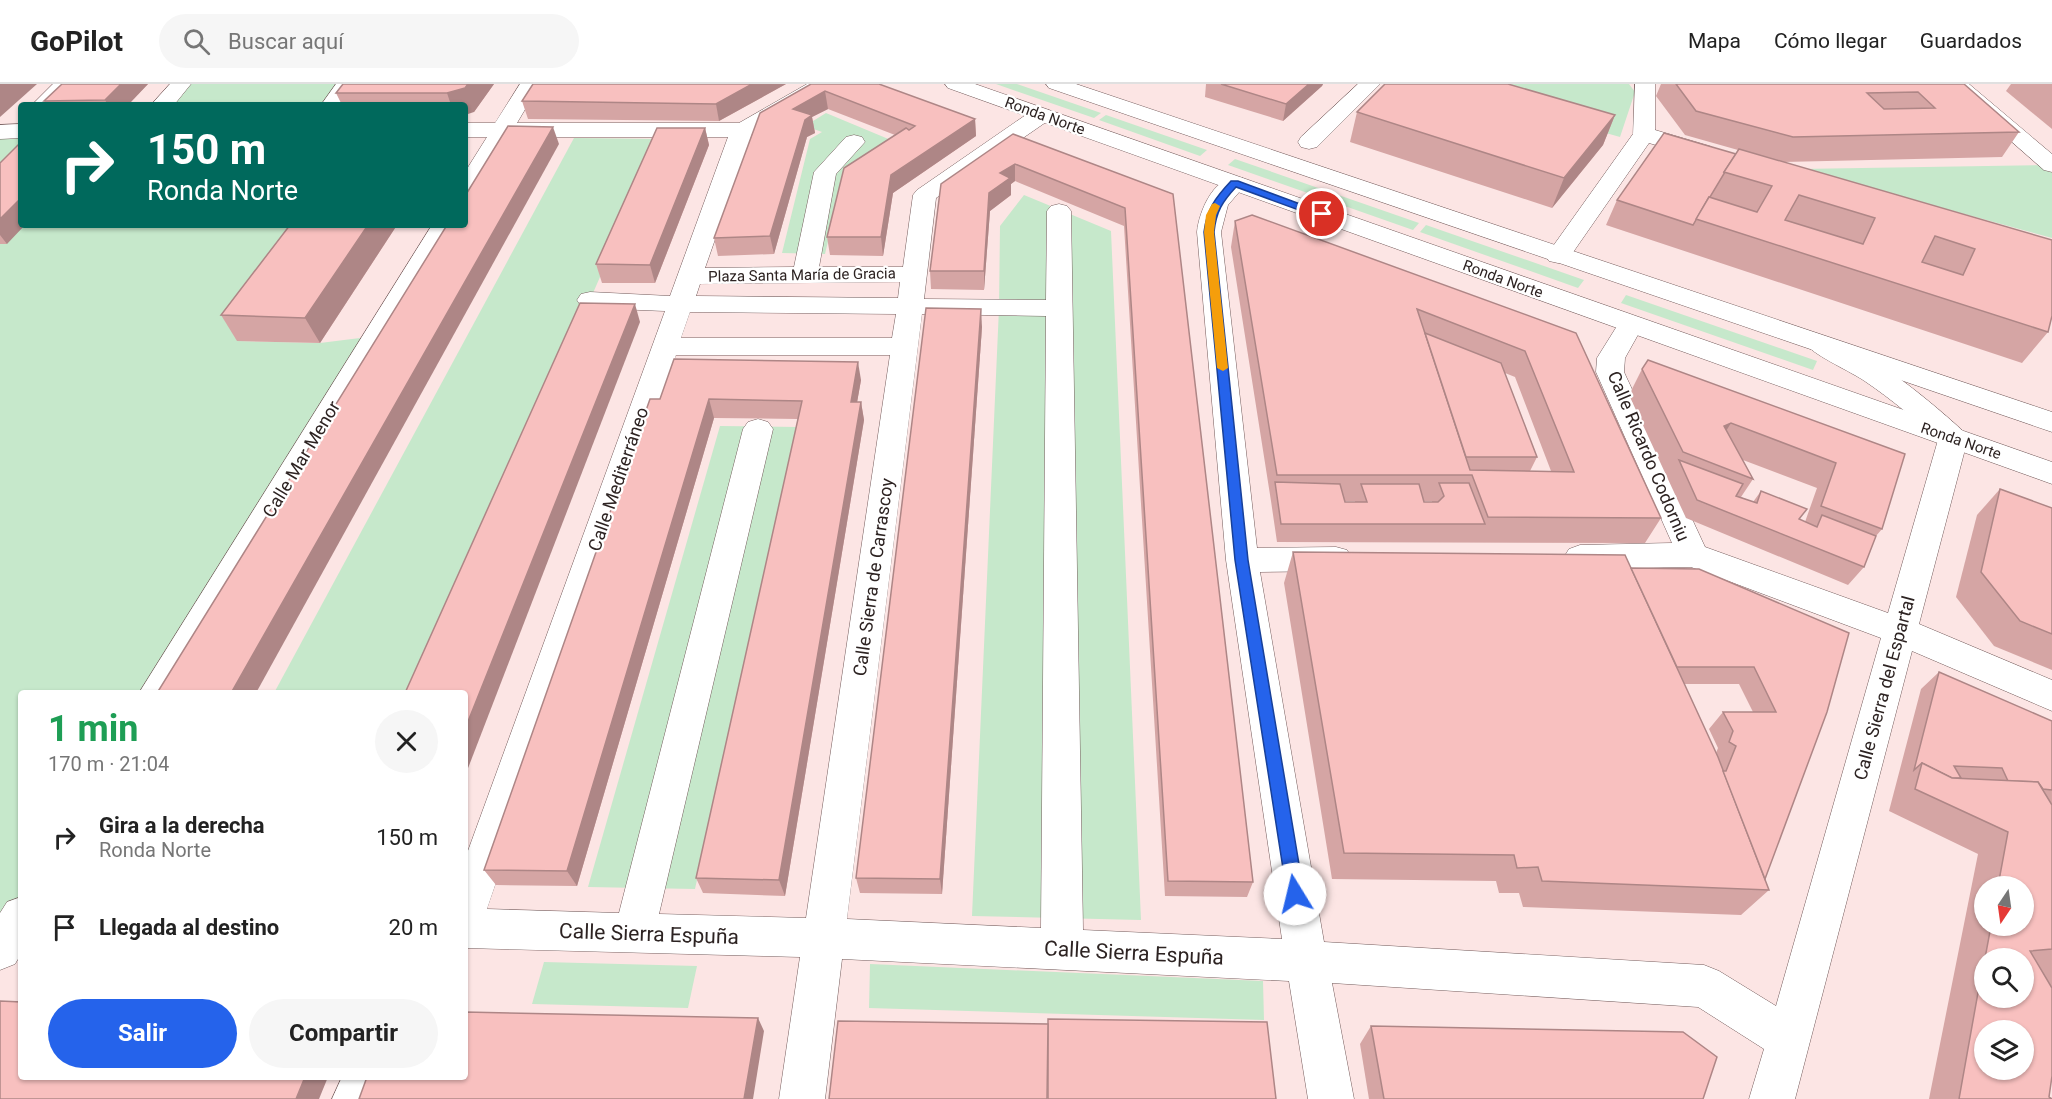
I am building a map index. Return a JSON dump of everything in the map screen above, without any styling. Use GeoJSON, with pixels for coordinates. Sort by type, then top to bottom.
{"type":"FeatureCollection","features":[{"type":"Feature","properties":{"kind":"street"},"geometry":{"type":"LineString","coordinates":[[46,102],[65,84]]}},
{"type":"Feature","properties":{"kind":"street"},"geometry":{"type":"LineString","coordinates":[[165,102],[181,84]]}},
{"type":"Feature","properties":{"kind":"street"},"geometry":{"type":"LineString","coordinates":[[334,102],[347,84]]}},
{"type":"Feature","properties":{"kind":"street"},"geometry":{"type":"LineString","coordinates":[[468,186],[530,84]]}},
{"type":"Feature","properties":{"kind":"street"},"geometry":{"type":"LineString","coordinates":[[468,130],[743,130],[822,84]]}},
{"type":"Feature","properties":{"kind":"street","name":"Ronda Norte"},"geometry":{"type":"LineString","coordinates":[[955,84],[2052,473]]}},
{"type":"Feature","properties":{"kind":"street","name":"Ronda Norte"},"geometry":{"type":"LineString","coordinates":[[1056,84],[2052,422]]}},
{"type":"Feature","properties":{"kind":"street"},"geometry":{"type":"LineString","coordinates":[[1309,142],[1370,84]]}},
{"type":"Feature","properties":{"kind":"street"},"geometry":{"type":"LineString","coordinates":[[1558,255],[1644,134],[1645,84]]}},
{"type":"Feature","properties":{"kind":"street"},"geometry":{"type":"LineString","coordinates":[[1956,84],[2052,165]]}},
{"type":"Feature","properties":{"kind":"street","name":"Calle Sierra de Carrascoy"},"geometry":{"type":"LineString","coordinates":[[802,1099],[925,195],[1041,115]]}},
{"type":"Feature","properties":{"kind":"street","name":"Calle Mediterráneo"},"geometry":{"type":"LineString","coordinates":[[468,906],[738,137],[743,130]]}},
{"type":"Feature","properties":{"kind":"street"},"geometry":{"type":"LineString","coordinates":[[1644,134],[1722,157]]}},
{"type":"Feature","properties":{"kind":"street"},"geometry":{"type":"LineString","coordinates":[[805,274],[825,172],[854,142]]}},
{"type":"Feature","properties":{"kind":"street"},"geometry":{"type":"LineString","coordinates":[[1235,183],[1218,200],[1211,215],[1209,232],[1242,560],[1331,1099]]}},
{"type":"Feature","properties":{"kind":"street"},"geometry":{"type":"LineString","coordinates":[[1059,211],[1062,949]]}},
{"type":"Feature","properties":{"kind":"street","name":"Calle Mar Menor"},"geometry":{"type":"LineString","coordinates":[[160,690],[442,228]]}},
{"type":"Feature","properties":{"kind":"street","name":"Plaza Santa María de Gracia"},"geometry":{"type":"LineString","coordinates":[[690,276],[914,274]]}},
{"type":"Feature","properties":{"kind":"street"},"geometry":{"type":"LineString","coordinates":[[590,300],[680,304],[1059,308]]}},
{"type":"Feature","properties":{"kind":"street","name":"Calle Ricardo Codorniu"},"geometry":{"type":"LineString","coordinates":[[1631,324],[1611,358],[1610,372],[1693,555]]}},
{"type":"Feature","properties":{"kind":"street"},"geometry":{"type":"LineString","coordinates":[[1816,343],[1879,378],[1917,406],[1953,438]]}},
{"type":"Feature","properties":{"kind":"street"},"geometry":{"type":"LineString","coordinates":[[664,347],[905,346]]}},
{"type":"Feature","properties":{"kind":"street"},"geometry":{"type":"LineString","coordinates":[[634,934],[758,429]]}},
{"type":"Feature","properties":{"kind":"street","name":"Calle Sierra del Espartal"},"geometry":{"type":"LineString","coordinates":[[1772,1099],[1953,438]]}},
{"type":"Feature","properties":{"kind":"street"},"geometry":{"type":"LineString","coordinates":[[1550,557],[1693,555],[1900,631],[2052,696]]}},
{"type":"Feature","properties":{"kind":"street"},"geometry":{"type":"LineString","coordinates":[[1242,560],[1360,559]]}},
{"type":"Feature","properties":{"kind":"street"},"geometry":{"type":"LineString","coordinates":[[0,950],[18,921]]}},
{"type":"Feature","properties":{"kind":"street","name":"Calle Sierra Espuña"},"geometry":{"type":"LineString","coordinates":[[468,928],[825,938],[1062,949],[1307,961],[1704,986],[1788,1039]]}},
{"type":"Feature","properties":{"kind":"street"},"geometry":{"type":"LineString","coordinates":[[355,1099],[363,1080]]}},
{"type":"Feature","properties":{"kind":"green space"},"geometry":{"type":"Polygon","coordinates":[[[181,84],[347,84],[334,102],[165,102],[181,84]]]}},
{"type":"Feature","properties":{"kind":"green space"},"geometry":{"type":"Polygon","coordinates":[[[996,84],[1017,84],[1101,113],[1094,118],[996,84]]]}},
{"type":"Feature","properties":{"kind":"green space"},"geometry":{"type":"Polygon","coordinates":[[[1434,84],[1629,84],[1635,92],[1620,137],[1434,84]]]}},
{"type":"Feature","properties":{"kind":"green space"},"geometry":{"type":"Polygon","coordinates":[[[826,113],[898,143],[842,183],[825,254],[782,253],[810,139],[822,132],[805,126],[826,113]]]}},
{"type":"Feature","properties":{"kind":"green space"},"geometry":{"type":"Polygon","coordinates":[[[1106,115],[1207,150],[1200,156],[1099,120],[1106,115]]]}},
{"type":"Feature","properties":{"kind":"green space"},"geometry":{"type":"Polygon","coordinates":[[[18,131],[18,228],[321,228],[238,341],[320,343],[376,336],[159,690],[18,690],[18,921],[0,950],[0,132],[18,131]]]}},
{"type":"Feature","properties":{"kind":"green space"},"geometry":{"type":"Polygon","coordinates":[[[574,138],[660,139],[420,690],[276,690],[574,138]]]}},
{"type":"Feature","properties":{"kind":"green space"},"geometry":{"type":"Polygon","coordinates":[[[1235,159],[1419,223],[1413,230],[1228,165],[1235,159]]]}},
{"type":"Feature","properties":{"kind":"green space"},"geometry":{"type":"Polygon","coordinates":[[[2052,165],[2052,238],[1799,169],[2052,165]]]}},
{"type":"Feature","properties":{"kind":"green space"},"geometry":{"type":"Polygon","coordinates":[[[1024,195],[1111,231],[1141,920],[972,916],[999,308],[1000,226],[1024,195]]]}},
{"type":"Feature","properties":{"kind":"green space"},"geometry":{"type":"Polygon","coordinates":[[[1426,225],[1584,280],[1578,288],[1420,232],[1426,225]]]}},
{"type":"Feature","properties":{"kind":"green space"},"geometry":{"type":"Polygon","coordinates":[[[1626,295],[1817,361],[1813,370],[1621,303],[1626,295]]]}},
{"type":"Feature","properties":{"kind":"green space"},"geometry":{"type":"Polygon","coordinates":[[[720,426],[797,427],[695,889],[588,887],[720,426]]]}},
{"type":"Feature","properties":{"kind":"green space"},"geometry":{"type":"Polygon","coordinates":[[[544,962],[697,966],[688,1008],[532,1004],[544,962]]]}},
{"type":"Feature","properties":{"kind":"green space"},"geometry":{"type":"Polygon","coordinates":[[[870,964],[1263,981],[1264,1020],[869,1008],[870,964]]]}},
{"type":"Feature","properties":{"kind":"building"},"geometry":{"type":"Polygon","coordinates":[[[62,84],[121,84],[105,100],[44,101],[62,84]]]}},
{"type":"Feature","properties":{"kind":"building"},"geometry":{"type":"Polygon","coordinates":[[[343,84],[468,84],[465,88],[447,93],[336,93],[343,84]]]}},
{"type":"Feature","properties":{"kind":"building"},"geometry":{"type":"Polygon","coordinates":[[[533,84],[752,84],[716,104],[522,101],[533,84]]]}},
{"type":"Feature","properties":{"kind":"building"},"geometry":{"type":"Polygon","coordinates":[[[811,84],[879,84],[975,119],[891,175],[881,237],[827,237],[844,168],[906,128],[909,130],[915,126],[825,91],[793,109],[812,115],[805,120],[770,236],[714,238],[760,113],[811,84]]]}},
{"type":"Feature","properties":{"kind":"building"},"geometry":{"type":"Polygon","coordinates":[[[1221,84],[1309,84],[1286,104],[1221,84]]]}},
{"type":"Feature","properties":{"kind":"building"},"geometry":{"type":"Polygon","coordinates":[[[1385,84],[1508,84],[1615,115],[1564,178],[1357,112],[1385,84]]]}},
{"type":"Feature","properties":{"kind":"building"},"geometry":{"type":"Polygon","coordinates":[[[1676,84],[1964,84],[2019,132],[1793,137],[1696,111],[1676,84]],[[1918,92],[1867,93],[1884,109],[1935,108],[1918,92]]]}},
{"type":"Feature","properties":{"kind":"building"},"geometry":{"type":"Polygon","coordinates":[[[508,126],[553,127],[233,690],[159,690],[445,228],[468,228],[468,191],[508,126]]]}},
{"type":"Feature","properties":{"kind":"building"},"geometry":{"type":"Polygon","coordinates":[[[657,128],[705,128],[650,265],[596,264],[657,128]]]}},
{"type":"Feature","properties":{"kind":"building"},"geometry":{"type":"Polygon","coordinates":[[[1664,133],[1736,154],[1693,225],[1617,200],[1664,133]]]}},
{"type":"Feature","properties":{"kind":"building"},"geometry":{"type":"Polygon","coordinates":[[[1013,134],[1173,194],[1253,882],[1168,881],[1125,208],[1015,164],[1000,173],[1010,178],[989,193],[984,271],[930,271],[941,184],[1013,134]]]}},
{"type":"Feature","properties":{"kind":"building"},"geometry":{"type":"Polygon","coordinates":[[[18,145],[18,201],[0,219],[0,163],[18,145]]]}},
{"type":"Feature","properties":{"kind":"building"},"geometry":{"type":"Polygon","coordinates":[[[1739,149],[2052,240],[2052,316],[2048,332],[1696,219],[1709,197],[1757,212],[1772,186],[1724,172],[1739,149]],[[1799,195],[1785,220],[1863,244],[1875,218],[1799,195]],[[1935,236],[1922,262],[1963,275],[1975,249],[1935,236]]]}},
{"type":"Feature","properties":{"kind":"building"},"geometry":{"type":"Polygon","coordinates":[[[1252,215],[1576,333],[1661,518],[1488,517],[1472,475],[1277,475],[1235,221],[1252,215]],[[1417,309],[1470,470],[1574,472],[1525,351],[1417,309]]]}},
{"type":"Feature","properties":{"kind":"building"},"geometry":{"type":"Polygon","coordinates":[[[288,228],[366,228],[305,318],[221,315],[288,228]]]}},
{"type":"Feature","properties":{"kind":"building"},"geometry":{"type":"Polygon","coordinates":[[[580,303],[635,304],[468,722],[468,690],[406,690],[580,303]]]}},
{"type":"Feature","properties":{"kind":"building"},"geometry":{"type":"Polygon","coordinates":[[[926,308],[981,309],[940,879],[856,878],[926,308]]]}},
{"type":"Feature","properties":{"kind":"building"},"geometry":{"type":"Polygon","coordinates":[[[1425,333],[1501,363],[1537,457],[1466,457],[1425,333]]]}},
{"type":"Feature","properties":{"kind":"building"},"geometry":{"type":"Polygon","coordinates":[[[674,359],[858,362],[851,402],[861,402],[779,880],[696,878],[802,401],[709,399],[567,871],[484,870],[650,399],[660,399],[674,359]]]}},
{"type":"Feature","properties":{"kind":"building"},"geometry":{"type":"Polygon","coordinates":[[[1648,360],[1905,454],[1882,529],[1821,506],[1836,463],[1731,423],[1724,426],[1753,479],[1683,452],[1642,369],[1648,360]]]}},
{"type":"Feature","properties":{"kind":"building"},"geometry":{"type":"Polygon","coordinates":[[[1679,460],[1743,484],[1736,496],[1757,503],[1761,491],[1807,509],[1799,519],[1817,527],[1822,515],[1876,536],[1864,567],[1697,500],[1679,460]]]}},
{"type":"Feature","properties":{"kind":"building"},"geometry":{"type":"Polygon","coordinates":[[[1275,482],[1340,484],[1345,502],[1367,502],[1361,484],[1419,484],[1424,502],[1438,502],[1444,496],[1439,483],[1469,483],[1485,524],[1281,524],[1275,482]]]}},
{"type":"Feature","properties":{"kind":"building"},"geometry":{"type":"Polygon","coordinates":[[[2000,489],[2052,508],[2052,634],[2020,621],[1981,572],[2000,489]]]}},
{"type":"Feature","properties":{"kind":"building"},"geometry":{"type":"Polygon","coordinates":[[[1293,552],[1625,555],[1718,757],[1769,890],[1542,881],[1538,867],[1517,868],[1514,855],[1344,853],[1293,552]]]}},
{"type":"Feature","properties":{"kind":"building"},"geometry":{"type":"Polygon","coordinates":[[[1631,568],[1699,569],[1849,633],[1827,712],[1765,879],[1723,771],[1726,771],[1736,746],[1729,742],[1733,731],[1723,712],[1776,712],[1754,667],[1677,667],[1631,568]]]}},
{"type":"Feature","properties":{"kind":"building"},"geometry":{"type":"Polygon","coordinates":[[[1939,672],[2052,721],[2052,790],[2043,789],[2038,782],[2008,781],[2002,768],[1954,766],[1961,778],[1952,778],[1922,763],[1914,770],[1939,672]]]}},
{"type":"Feature","properties":{"kind":"building"},"geometry":{"type":"Polygon","coordinates":[[[1922,763],[1952,778],[2038,782],[2052,805],[2052,949],[2034,951],[2034,948],[1987,948],[1989,936],[2034,936],[2034,876],[2000,876],[2008,832],[1915,789],[1922,763]]]}},
{"type":"Feature","properties":{"kind":"building"},"geometry":{"type":"Polygon","coordinates":[[[2034,958],[2052,988],[2052,1076],[2049,1097],[2052,1099],[1959,1099],[1975,1008],[2034,1008],[2034,958]]]}},
{"type":"Feature","properties":{"kind":"building"},"geometry":{"type":"Polygon","coordinates":[[[0,1001],[18,1002],[18,1080],[304,1080],[296,1099],[0,1099],[0,1001]]]}},
{"type":"Feature","properties":{"kind":"building"},"geometry":{"type":"Polygon","coordinates":[[[468,1012],[758,1018],[744,1099],[359,1099],[366,1080],[468,1080],[468,1012]]]}},
{"type":"Feature","properties":{"kind":"building"},"geometry":{"type":"Polygon","coordinates":[[[1048,1019],[1267,1022],[1276,1099],[1048,1099],[1048,1019]]]}},
{"type":"Feature","properties":{"kind":"building"},"geometry":{"type":"Polygon","coordinates":[[[838,1021],[1048,1024],[1047,1099],[829,1099],[838,1021]]]}},
{"type":"Feature","properties":{"kind":"building"},"geometry":{"type":"Polygon","coordinates":[[[1371,1026],[1683,1032],[1717,1057],[1703,1099],[1384,1099],[1371,1026]]]}},
{"type":"Feature","properties":{"kind":"slow traffic"},"geometry":{"type":"LineString","coordinates":[[1215,206],[1211,215],[1209,232],[1223,368]]}},
{"type":"Feature","properties":{"kind":"route"},"geometry":{"type":"LineString","coordinates":[[1295,894],[1242,560],[1209,232],[1211,215],[1218,200],[1235,183],[1322,214]]}}]}
